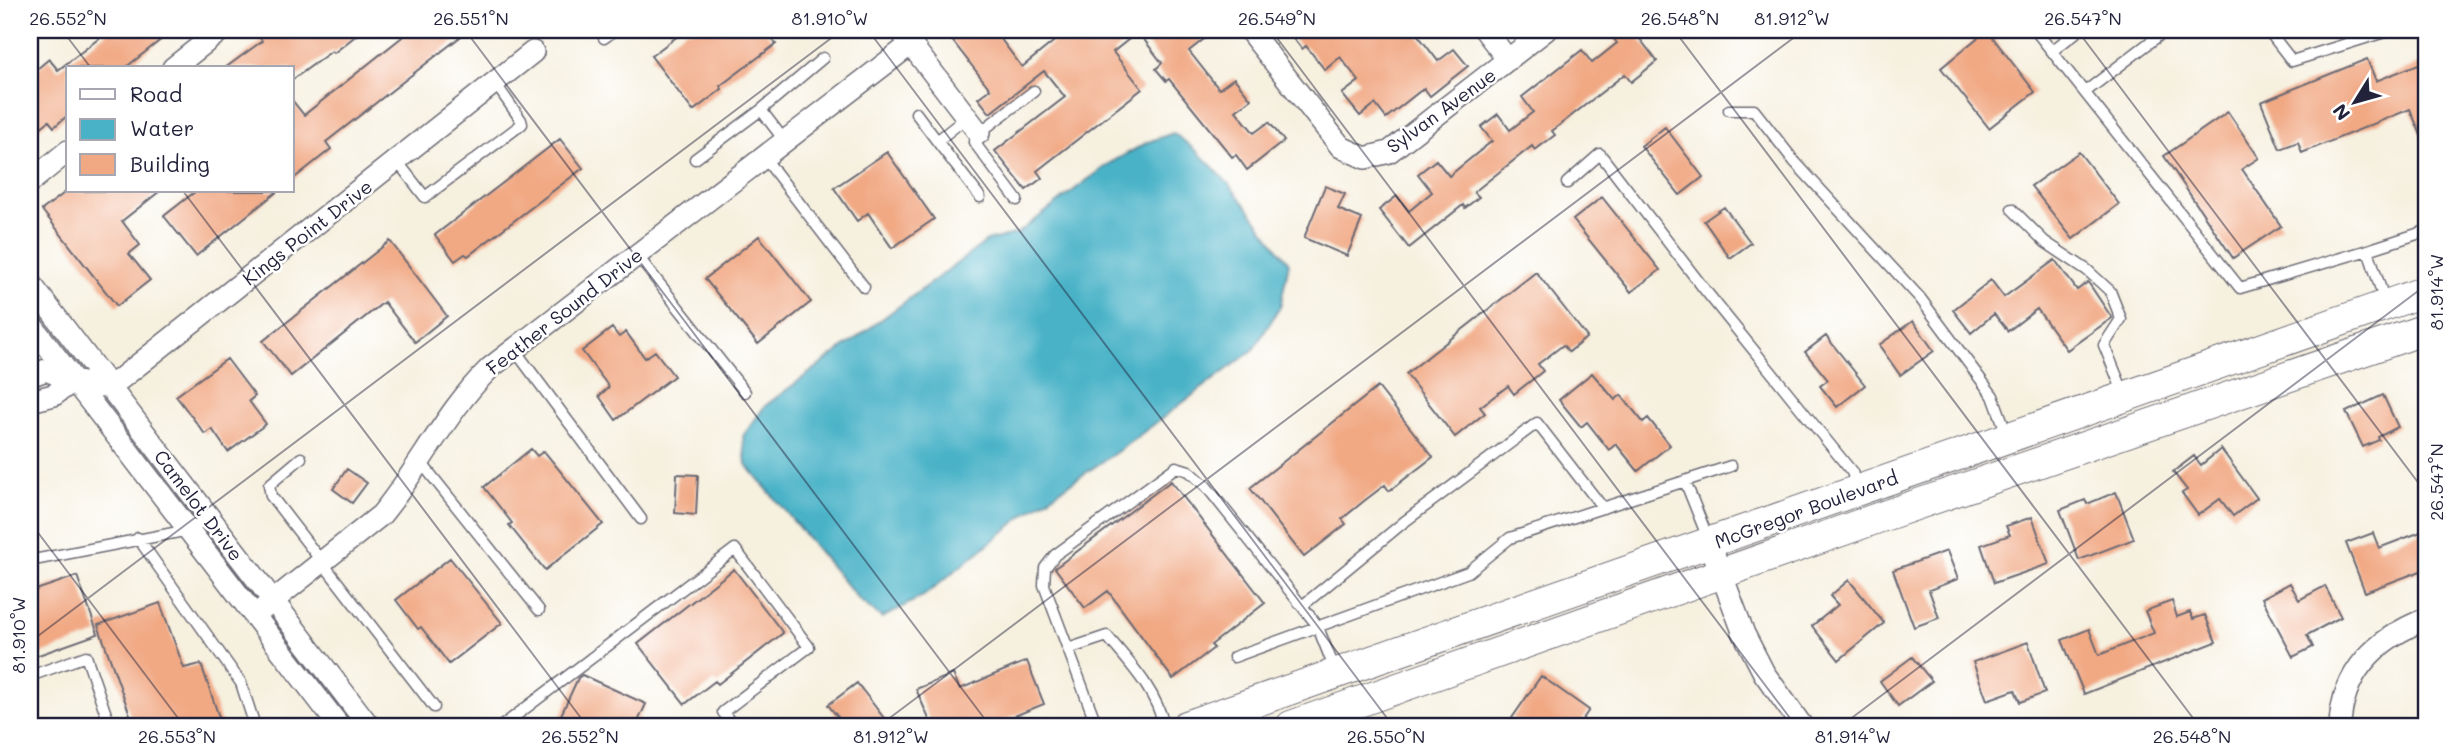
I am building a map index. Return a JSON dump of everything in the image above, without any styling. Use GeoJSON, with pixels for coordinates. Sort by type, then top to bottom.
{"type":"FeatureCollection","features":[{"type":"Feature","properties":{"kind":"main road","name":"McGregor Boulevard"},"geometry":{"type":"LineString","coordinates":[[1186,726],[2426,291]]}},
{"type":"Feature","properties":{"kind":"main road","name":"McGregor Boulevard"},"geometry":{"type":"LineString","coordinates":[[1291,726],[1875,519],[2426,329]]}},
{"type":"Feature","properties":{"kind":"street"},"geometry":{"type":"LineString","coordinates":[[176,66],[221,30]]}},
{"type":"Feature","properties":{"kind":"street","name":"Sylvan Avenue"},"geometry":{"type":"LineString","coordinates":[[1249,30],[1341,147],[1365,158],[1389,152],[1546,30]]}},
{"type":"Feature","properties":{"kind":"street"},"geometry":{"type":"LineString","coordinates":[[1485,30],[1508,60]]}},
{"type":"Feature","properties":{"kind":"street"},"geometry":{"type":"LineString","coordinates":[[906,37],[973,125]]}},
{"type":"Feature","properties":{"kind":"street","name":"Feather Sound Drive"},"geometry":{"type":"LineString","coordinates":[[254,616],[381,515],[472,385],[514,349],[784,140],[906,37]]}},
{"type":"Feature","properties":{"kind":"street","name":"Kings Point Drive"},"geometry":{"type":"LineString","coordinates":[[109,388],[533,52]]}},
{"type":"Feature","properties":{"kind":"street"},"geometry":{"type":"LineString","coordinates":[[30,182],[66,153]]}},
{"type":"Feature","properties":{"kind":"street","name":"Camelot Drive"},"geometry":{"type":"LineString","coordinates":[[30,283],[369,726]]}},
{"type":"Feature","properties":{"kind":"street","name":"Camelot Drive"},"geometry":{"type":"LineString","coordinates":[[30,323],[339,726]]}},
{"type":"Feature","properties":{"kind":"street"},"geometry":{"type":"LineString","coordinates":[[30,376],[46,370],[73,381],[109,388]]}},
{"type":"Feature","properties":{"kind":"street"},"geometry":{"type":"LineString","coordinates":[[30,401],[54,395],[73,381]]}},
{"type":"Feature","properties":{"kind":"street"},"geometry":{"type":"LineString","coordinates":[[1710,544],[1744,634],[1764,673],[1802,726]]}},
{"type":"Feature","properties":{"kind":"street"},"geometry":{"type":"LineString","coordinates":[[2340,726],[2345,695],[2355,673],[2370,654],[2387,638],[2426,620]]}},
{"type":"Feature","properties":{"kind":"lane"},"geometry":{"type":"LineString","coordinates":[[604,38],[615,30]]}},
{"type":"Feature","properties":{"kind":"lane"},"geometry":{"type":"LineString","coordinates":[[2035,30],[2240,288],[2426,231]]}},
{"type":"Feature","properties":{"kind":"lane"},"geometry":{"type":"LineString","coordinates":[[2052,51],[2079,30]]}},
{"type":"Feature","properties":{"kind":"lane"},"geometry":{"type":"LineString","coordinates":[[2085,92],[2166,30]]}},
{"type":"Feature","properties":{"kind":"lane"},"geometry":{"type":"LineString","coordinates":[[2268,30],[2292,61],[2391,30]]}},
{"type":"Feature","properties":{"kind":"lane"},"geometry":{"type":"LineString","coordinates":[[695,159],[761,110],[823,58]]}},
{"type":"Feature","properties":{"kind":"lane"},"geometry":{"type":"LineString","coordinates":[[397,161],[425,197],[522,124],[495,83]]}},
{"type":"Feature","properties":{"kind":"lane"},"geometry":{"type":"LineString","coordinates":[[937,141],[973,125],[1034,90]]}},
{"type":"Feature","properties":{"kind":"lane"},"geometry":{"type":"LineString","coordinates":[[761,110],[784,140]]}},
{"type":"Feature","properties":{"kind":"lane"},"geometry":{"type":"LineString","coordinates":[[1729,110],[1754,110],[1794,161],[1920,298],[1993,396],[2008,437]]}},
{"type":"Feature","properties":{"kind":"lane"},"geometry":{"type":"LineString","coordinates":[[916,113],[980,197]]}},
{"type":"Feature","properties":{"kind":"lane"},"geometry":{"type":"LineString","coordinates":[[973,125],[974,142],[1017,200]]}},
{"type":"Feature","properties":{"kind":"lane"},"geometry":{"type":"LineString","coordinates":[[1567,183],[1600,154],[1705,290],[1852,472],[1858,491]]}},
{"type":"Feature","properties":{"kind":"lane"},"geometry":{"type":"LineString","coordinates":[[763,156],[864,287]]}},
{"type":"Feature","properties":{"kind":"lane"},"geometry":{"type":"LineString","coordinates":[[2012,209],[2045,242],[2087,270],[2109,291],[2122,319],[2104,345],[2125,397]]}},
{"type":"Feature","properties":{"kind":"lane"},"geometry":{"type":"LineString","coordinates":[[2368,250],[2386,305]]}},
{"type":"Feature","properties":{"kind":"lane"},"geometry":{"type":"LineString","coordinates":[[636,254],[745,392]]}},
{"type":"Feature","properties":{"kind":"lane"},"geometry":{"type":"LineString","coordinates":[[514,349],[641,519]]}},
{"type":"Feature","properties":{"kind":"lane"},"geometry":{"type":"LineString","coordinates":[[1302,606],[1404,522],[1537,423],[1603,508]]}},
{"type":"Feature","properties":{"kind":"lane"},"geometry":{"type":"LineString","coordinates":[[301,458],[269,485],[271,496],[434,707]]}},
{"type":"Feature","properties":{"kind":"lane"},"geometry":{"type":"LineString","coordinates":[[420,461],[539,610]]}},
{"type":"Feature","properties":{"kind":"lane"},"geometry":{"type":"LineString","coordinates":[[1234,657],[1468,572],[1510,538],[1731,466]]}},
{"type":"Feature","properties":{"kind":"lane"},"geometry":{"type":"LineString","coordinates":[[1097,726],[1044,585],[1045,568],[1055,555],[1176,467],[1189,471],[1206,486],[1317,625],[1336,673]]}},
{"type":"Feature","properties":{"kind":"lane"},"geometry":{"type":"LineString","coordinates":[[1685,481],[1710,544]]}},
{"type":"Feature","properties":{"kind":"lane"},"geometry":{"type":"LineString","coordinates":[[30,558],[39,559],[189,530],[208,517]]}},
{"type":"Feature","properties":{"kind":"lane"},"geometry":{"type":"LineString","coordinates":[[138,538],[240,683],[255,726]]}},
{"type":"Feature","properties":{"kind":"lane"},"geometry":{"type":"LineString","coordinates":[[502,726],[734,549],[809,646],[723,712],[733,726]]}},
{"type":"Feature","properties":{"kind":"lane"},"geometry":{"type":"LineString","coordinates":[[1068,649],[1107,636],[1146,683],[1164,726]]}},
{"type":"Feature","properties":{"kind":"lane"},"geometry":{"type":"LineString","coordinates":[[30,677],[86,656],[110,726]]}},
{"type":"Feature","properties":{"kind":"water"},"geometry":{"type":"Polygon","coordinates":[[[1173,133],[1222,176],[1289,263],[1280,307],[1253,350],[1121,449],[1028,512],[925,595],[882,618],[859,600],[746,464],[743,436],[765,406],[987,241],[1018,233],[1108,164],[1148,142],[1173,133]]]}},
{"type":"Feature","properties":{"kind":"building"},"geometry":{"type":"Polygon","coordinates":[[[110,30],[156,30],[163,38],[128,66],[66,66],[66,117],[54,127],[49,121],[30,136],[30,75],[49,59],[58,70],[110,30]]]}},
{"type":"Feature","properties":{"kind":"building"},"geometry":{"type":"Polygon","coordinates":[[[268,30],[363,30],[334,53],[332,51],[294,79],[294,66],[228,66],[262,41],[259,36],[268,30]]]}},
{"type":"Feature","properties":{"kind":"building"},"geometry":{"type":"Polygon","coordinates":[[[411,30],[469,30],[326,142],[331,149],[294,178],[294,102],[304,115],[411,30]]]}},
{"type":"Feature","properties":{"kind":"building"},"geometry":{"type":"Polygon","coordinates":[[[686,30],[765,30],[776,44],[720,86],[722,89],[693,111],[651,56],[686,30]]]}},
{"type":"Feature","properties":{"kind":"building"},"geometry":{"type":"Polygon","coordinates":[[[944,30],[994,30],[1022,67],[1068,30],[1197,30],[1204,39],[1189,51],[1219,89],[1234,78],[1251,99],[1236,111],[1254,133],[1269,122],[1284,141],[1247,170],[1236,155],[1232,157],[1169,79],[1166,81],[1156,69],[1162,63],[1138,32],[1113,52],[1142,89],[1037,171],[1042,178],[1026,190],[995,151],[1065,97],[1044,71],[990,113],[978,98],[990,89],[944,30]]]}},
{"type":"Feature","properties":{"kind":"building"},"geometry":{"type":"Polygon","coordinates":[[[1287,30],[1414,30],[1438,61],[1454,49],[1468,66],[1430,96],[1424,88],[1386,118],[1375,104],[1360,116],[1342,94],[1359,81],[1340,57],[1325,70],[1306,46],[1302,49],[1287,30]]]}},
{"type":"Feature","properties":{"kind":"building"},"geometry":{"type":"Polygon","coordinates":[[[1607,30],[1633,30],[1657,61],[1631,82],[1625,74],[1552,131],[1555,135],[1535,150],[1532,146],[1474,192],[1479,197],[1465,208],[1463,205],[1409,248],[1379,210],[1397,196],[1409,211],[1432,192],[1418,174],[1436,160],[1449,176],[1492,141],[1481,127],[1498,114],[1510,130],[1533,112],[1522,97],[1582,50],[1592,63],[1617,43],[1607,30]]]}},
{"type":"Feature","properties":{"kind":"building"},"geometry":{"type":"Polygon","coordinates":[[[1987,30],[2035,92],[1989,128],[1941,68],[1987,30]]]}},
{"type":"Feature","properties":{"kind":"building"},"geometry":{"type":"Polygon","coordinates":[[[2367,59],[2376,81],[2426,61],[2426,147],[2410,109],[2302,153],[2298,142],[2280,149],[2261,102],[2367,59]]]}},
{"type":"Feature","properties":{"kind":"building"},"geometry":{"type":"Polygon","coordinates":[[[2228,112],[2259,158],[2242,169],[2281,226],[2233,258],[2164,156],[2228,112]]]}},
{"type":"Feature","properties":{"kind":"building"},"geometry":{"type":"Polygon","coordinates":[[[1665,127],[1703,177],[1680,195],[1641,146],[1665,127]]]}},
{"type":"Feature","properties":{"kind":"building"},"geometry":{"type":"Polygon","coordinates":[[[560,139],[583,168],[468,256],[465,254],[455,261],[435,235],[560,139]]]}},
{"type":"Feature","properties":{"kind":"building"},"geometry":{"type":"Polygon","coordinates":[[[887,152],[934,219],[892,248],[868,213],[857,221],[834,188],[887,152]]]}},
{"type":"Feature","properties":{"kind":"building"},"geometry":{"type":"Polygon","coordinates":[[[2079,152],[2119,204],[2073,239],[2031,186],[2079,152]]]}},
{"type":"Feature","properties":{"kind":"building"},"geometry":{"type":"Polygon","coordinates":[[[1325,186],[1345,194],[1338,209],[1362,219],[1347,256],[1304,238],[1325,186]]]}},
{"type":"Feature","properties":{"kind":"building"},"geometry":{"type":"Polygon","coordinates":[[[66,192],[159,192],[122,221],[140,245],[129,254],[150,280],[117,306],[42,210],[66,192]]]}},
{"type":"Feature","properties":{"kind":"building"},"geometry":{"type":"Polygon","coordinates":[[[195,192],[277,192],[196,256],[164,216],[195,192]]]}},
{"type":"Feature","properties":{"kind":"building"},"geometry":{"type":"Polygon","coordinates":[[[1602,197],[1660,270],[1631,292],[1573,220],[1602,197]]]}},
{"type":"Feature","properties":{"kind":"building"},"geometry":{"type":"Polygon","coordinates":[[[1724,207],[1751,243],[1730,258],[1704,221],[1724,207]]]}},
{"type":"Feature","properties":{"kind":"building"},"geometry":{"type":"Polygon","coordinates":[[[759,236],[811,302],[758,344],[705,279],[759,236]]]}},
{"type":"Feature","properties":{"kind":"building"},"geometry":{"type":"Polygon","coordinates":[[[390,241],[447,316],[415,342],[384,302],[291,376],[263,341],[390,241]]]}},
{"type":"Feature","properties":{"kind":"building"},"geometry":{"type":"Polygon","coordinates":[[[2055,260],[2077,290],[2088,282],[2112,318],[2067,350],[2037,309],[2008,331],[1994,314],[1971,333],[1953,310],[1991,280],[2004,297],[2055,260]]]}},
{"type":"Feature","properties":{"kind":"building"},"geometry":{"type":"Polygon","coordinates":[[[1536,272],[1587,337],[1569,352],[1563,345],[1538,364],[1543,371],[1514,394],[1508,386],[1480,407],[1485,413],[1455,437],[1406,374],[1536,272]]]}},
{"type":"Feature","properties":{"kind":"building"},"geometry":{"type":"Polygon","coordinates":[[[1913,321],[1934,351],[1900,375],[1879,345],[1913,321]]]}},
{"type":"Feature","properties":{"kind":"building"},"geometry":{"type":"Polygon","coordinates":[[[612,328],[619,337],[626,332],[645,358],[655,351],[674,376],[616,420],[599,396],[609,387],[582,351],[612,328]]]}},
{"type":"Feature","properties":{"kind":"building"},"geometry":{"type":"Polygon","coordinates":[[[1826,336],[1865,385],[1837,407],[1820,386],[1828,380],[1805,352],[1826,336]]]}},
{"type":"Feature","properties":{"kind":"building"},"geometry":{"type":"Polygon","coordinates":[[[227,359],[255,396],[249,401],[266,424],[228,452],[212,429],[205,434],[176,396],[227,359]]]}},
{"type":"Feature","properties":{"kind":"building"},"geometry":{"type":"Polygon","coordinates":[[[1592,373],[1615,400],[1621,395],[1643,422],[1648,418],[1670,445],[1638,471],[1616,444],[1609,450],[1587,422],[1581,427],[1559,400],[1592,373]]]}},
{"type":"Feature","properties":{"kind":"building"},"geometry":{"type":"Polygon","coordinates":[[[1378,387],[1433,457],[1389,491],[1385,485],[1364,501],[1342,519],[1346,524],[1304,557],[1250,488],[1378,387]]]}},
{"type":"Feature","properties":{"kind":"building"},"geometry":{"type":"Polygon","coordinates":[[[2383,395],[2398,427],[2363,447],[2346,412],[2383,395]]]}},
{"type":"Feature","properties":{"kind":"building"},"geometry":{"type":"Polygon","coordinates":[[[531,449],[537,456],[544,451],[603,524],[545,570],[509,525],[512,523],[484,487],[531,449]]]}},
{"type":"Feature","properties":{"kind":"building"},"geometry":{"type":"Polygon","coordinates":[[[2221,449],[2257,498],[2233,516],[2220,499],[2198,515],[2182,493],[2187,490],[2173,472],[2194,456],[2201,465],[2221,449]]]}},
{"type":"Feature","properties":{"kind":"building"},"geometry":{"type":"Polygon","coordinates":[[[347,469],[367,483],[352,503],[333,489],[347,469]]]}},
{"type":"Feature","properties":{"kind":"building"},"geometry":{"type":"Polygon","coordinates":[[[677,474],[698,475],[696,515],[675,513],[677,474]]]}},
{"type":"Feature","properties":{"kind":"building"},"geometry":{"type":"Polygon","coordinates":[[[1171,481],[1265,603],[1211,645],[1214,648],[1173,679],[1108,591],[1085,608],[1055,568],[1171,481]]]}},
{"type":"Feature","properties":{"kind":"building"},"geometry":{"type":"Polygon","coordinates":[[[2116,492],[2134,539],[2079,560],[2060,510],[2085,500],[2087,504],[2116,492]]]}},
{"type":"Feature","properties":{"kind":"building"},"geometry":{"type":"Polygon","coordinates":[[[2032,517],[2049,564],[1994,583],[1981,545],[2010,535],[2006,526],[2032,517]]]}},
{"type":"Feature","properties":{"kind":"building"},"geometry":{"type":"Polygon","coordinates":[[[2426,530],[2426,569],[2365,592],[2346,543],[2373,533],[2379,548],[2426,530]]]}},
{"type":"Feature","properties":{"kind":"building"},"geometry":{"type":"Polygon","coordinates":[[[1947,551],[1958,579],[1929,590],[1939,618],[1914,627],[1893,570],[1947,551]]]}},
{"type":"Feature","properties":{"kind":"building"},"geometry":{"type":"Polygon","coordinates":[[[450,558],[502,623],[449,664],[396,600],[450,558]]]}},
{"type":"Feature","properties":{"kind":"building"},"geometry":{"type":"Polygon","coordinates":[[[734,569],[783,633],[718,684],[715,681],[685,704],[638,644],[734,569]]]}},
{"type":"Feature","properties":{"kind":"building"},"geometry":{"type":"Polygon","coordinates":[[[77,576],[98,634],[30,658],[30,592],[77,576]]]}},
{"type":"Feature","properties":{"kind":"building"},"geometry":{"type":"Polygon","coordinates":[[[1849,580],[1884,623],[1839,660],[1812,626],[1838,605],[1830,596],[1849,580]]]}},
{"type":"Feature","properties":{"kind":"building"},"geometry":{"type":"Polygon","coordinates":[[[2290,583],[2299,600],[2325,586],[2341,617],[2307,635],[2313,647],[2293,657],[2262,598],[2290,583]]]}},
{"type":"Feature","properties":{"kind":"building"},"geometry":{"type":"Polygon","coordinates":[[[2172,601],[2177,617],[2190,612],[2193,619],[2205,615],[2216,642],[2084,694],[2062,640],[2089,629],[2099,655],[2154,633],[2145,611],[2172,601]]]}},
{"type":"Feature","properties":{"kind":"building"},"geometry":{"type":"Polygon","coordinates":[[[160,603],[184,668],[201,664],[222,726],[134,726],[98,625],[160,603]]]}},
{"type":"Feature","properties":{"kind":"building"},"geometry":{"type":"Polygon","coordinates":[[[2028,642],[2045,693],[2020,702],[2015,690],[1987,700],[1973,662],[2028,642]]]}},
{"type":"Feature","properties":{"kind":"building"},"geometry":{"type":"Polygon","coordinates":[[[1912,657],[1932,681],[1898,706],[1880,681],[1912,657]]]}},
{"type":"Feature","properties":{"kind":"building"},"geometry":{"type":"Polygon","coordinates":[[[1027,661],[1044,704],[990,726],[932,726],[916,689],[953,674],[960,689],[1027,661]]]}},
{"type":"Feature","properties":{"kind":"building"},"geometry":{"type":"Polygon","coordinates":[[[582,675],[646,704],[636,726],[556,726],[578,678],[582,675]]]}},
{"type":"Feature","properties":{"kind":"building"},"geometry":{"type":"Polygon","coordinates":[[[1541,676],[1589,710],[1578,726],[1523,726],[1512,718],[1541,676]]]}},
{"type":"Feature","properties":{"kind":"building"},"geometry":{"type":"Polygon","coordinates":[[[857,683],[890,726],[845,726],[828,705],[857,683]]]}}]}
